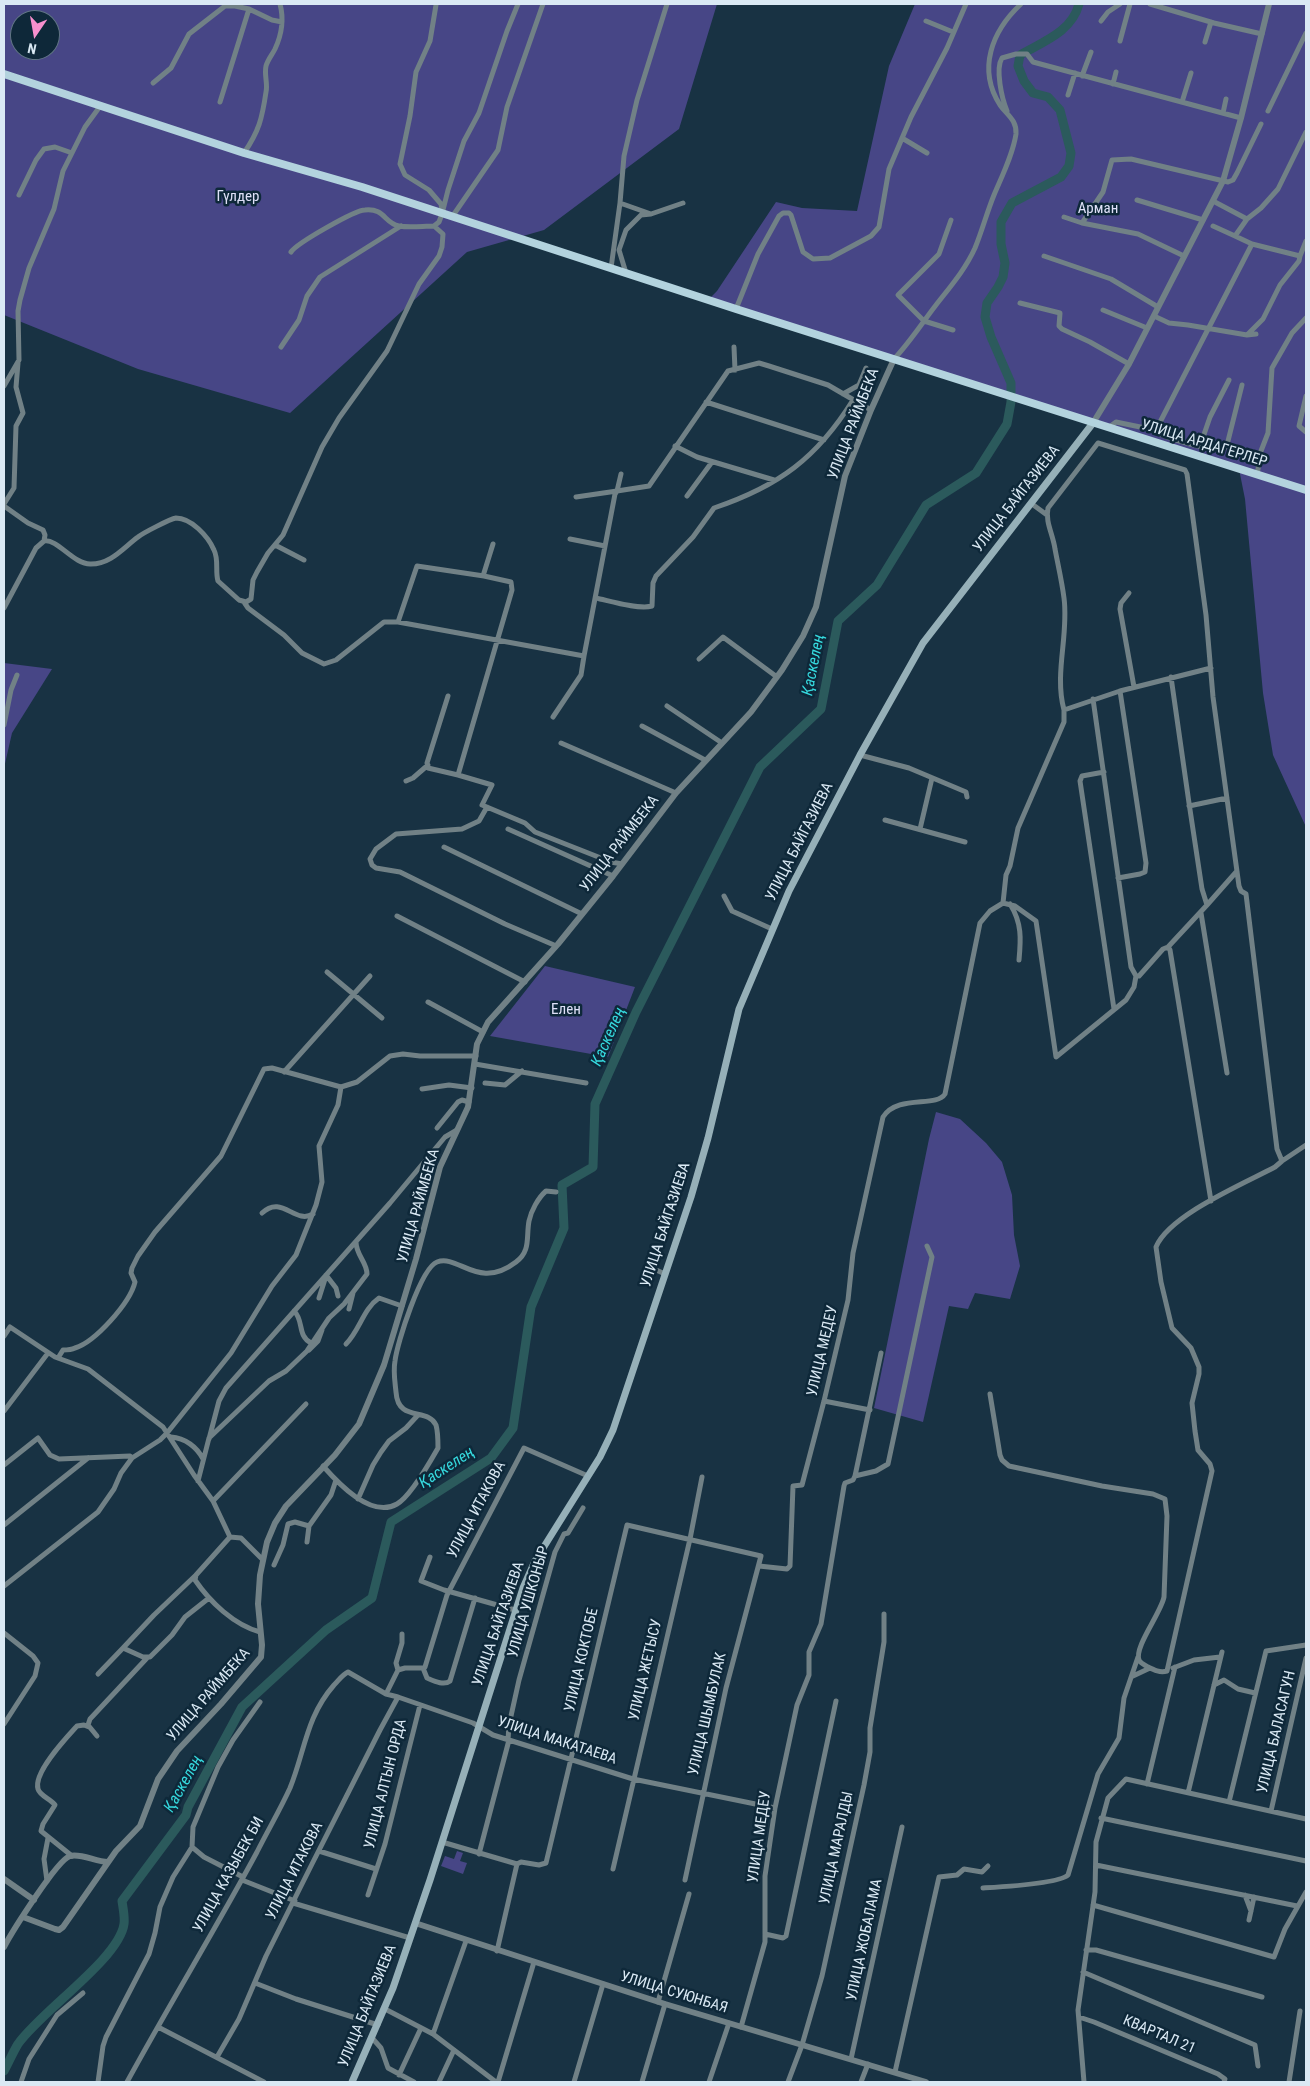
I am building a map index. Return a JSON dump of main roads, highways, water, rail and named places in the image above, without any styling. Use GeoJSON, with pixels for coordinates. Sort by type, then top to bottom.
{"type":"FeatureCollection","features":[{"type":"Feature","properties":{"kind":"main road","name":"УЛИЦА АРДАГЕРЛЕР"},"geometry":{"type":"LineString","coordinates":[[4,74],[244,153],[362,187],[736,309],[1306,490]]}},
{"type":"Feature","properties":{"kind":"main road","name":"УЛИЦА БАЙГАЗИЕВА"},"geometry":{"type":"LineString","coordinates":[[352,2082],[373,2039],[410,1938],[515,1610],[535,1560],[600,1457],[613,1430],[656,1291],[665,1274],[691,1197],[708,1138],[739,1009],[772,929],[789,891],[922,643],[1094,423]]}},
{"type":"Feature","properties":{"kind":"waterway","name":"Қаскелең"},"geometry":{"type":"LineString","coordinates":[[4,2071],[18,2044],[29,2031],[94,1969],[109,1953],[119,1938],[124,1924],[122,1901],[186,1815],[188,1807],[242,1707],[326,1630],[372,1598],[391,1522],[491,1458],[513,1428],[531,1307],[564,1228],[562,1185],[593,1167],[595,1104],[636,1012],[760,767],[821,709],[838,621],[877,585],[926,505],[976,473],[1007,424],[1011,402],[1011,383],[991,337],[985,317],[987,303],[1003,277],[1005,263],[1001,244],[1001,222],[1012,203],[1061,177],[1069,166],[1071,153],[1060,110],[1048,97],[1033,93],[1024,81],[1018,66],[1020,55],[1063,29],[1070,22],[1079,4]]}},
{"type":"Feature","properties":{"kind":"park label","name":"Гүлдер"},"geometry":{"type":"Point","coordinates":[238,197]}},
{"type":"Feature","properties":{"kind":"park label","name":"Арман"},"geometry":{"type":"Point","coordinates":[1098,209]}},
{"type":"Feature","properties":{"kind":"park label","name":"Елен"},"geometry":{"type":"Point","coordinates":[566,1010]}}]}
